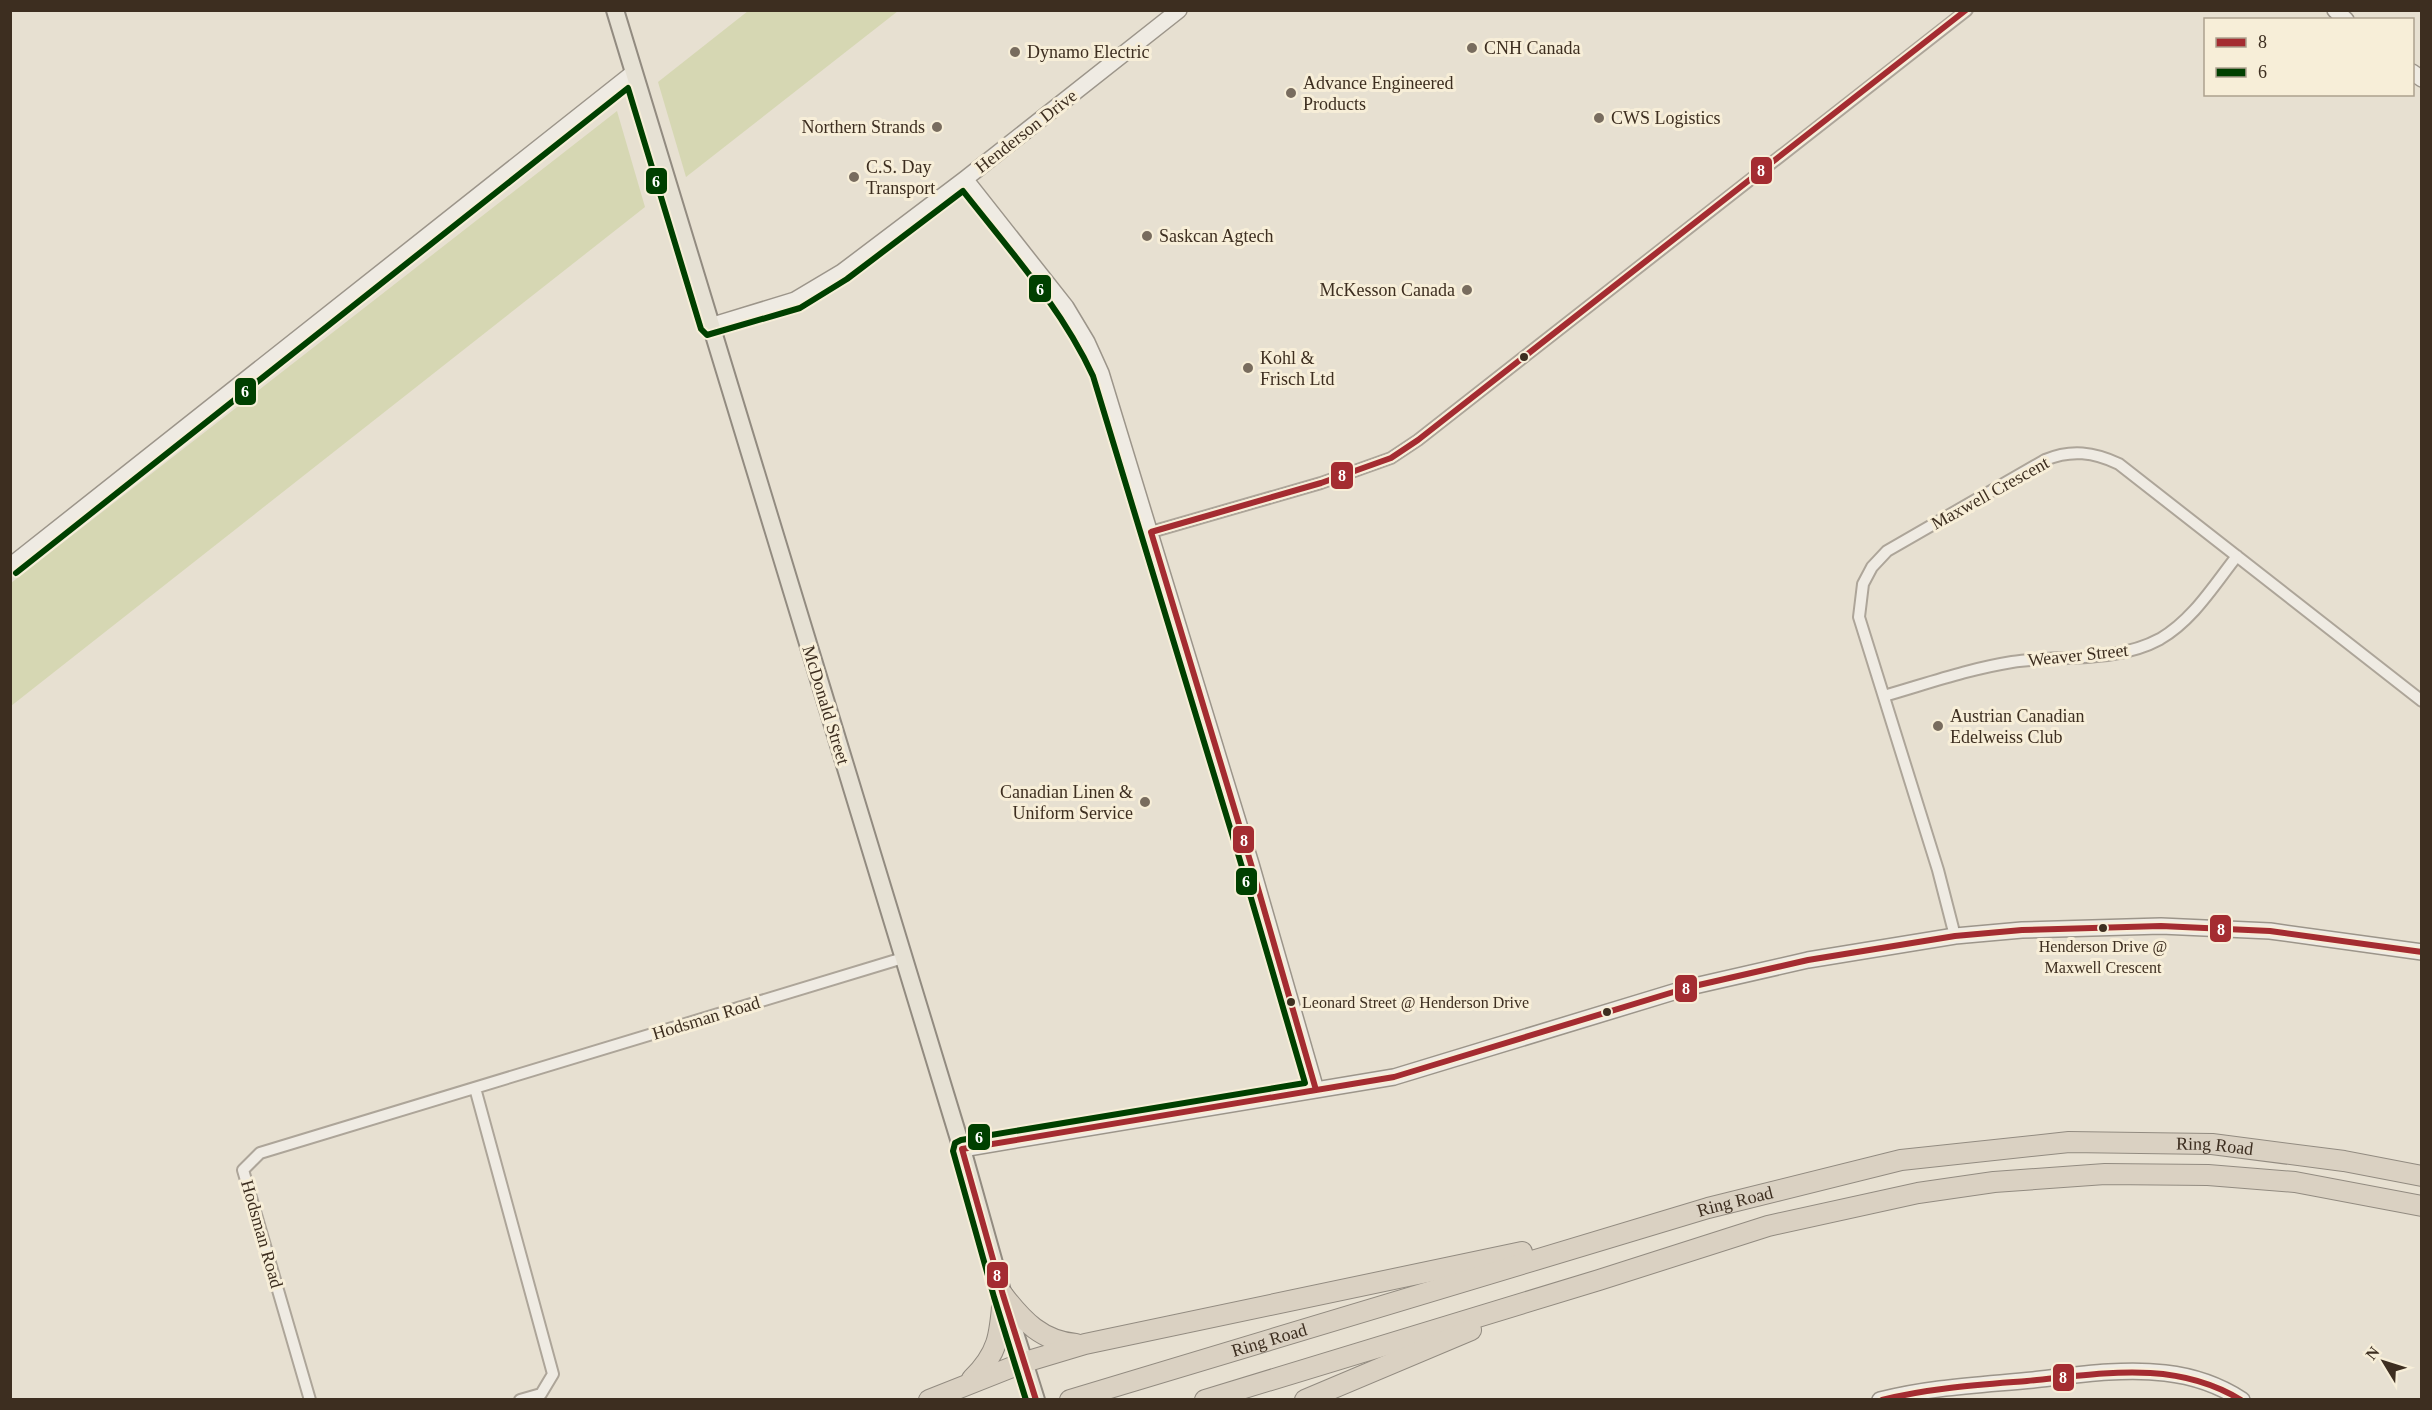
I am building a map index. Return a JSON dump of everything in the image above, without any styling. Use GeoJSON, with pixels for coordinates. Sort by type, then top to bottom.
{"type":"FeatureCollection","features":[{"type":"Feature","properties":{"kind":"highway","name":"Ring Road"},"geometry":{"type":"LineString","coordinates":[[1070,1399],[1708,1208],[1901,1160],[2069,1142],[2212,1144],[2344,1161],[2421,1176]]}},
{"type":"Feature","properties":{"kind":"highway","name":"Ring Road"},"geometry":{"type":"LineString","coordinates":[[1205,1400],[1768,1226],[1890,1198],[1994,1182],[2105,1173],[2208,1175],[2295,1182],[2421,1206]]}},
{"type":"Feature","properties":{"kind":"highway"},"geometry":{"type":"LineString","coordinates":[[929,1400],[1024,1362],[1085,1344],[1494,1259],[1708,1208]]}},
{"type":"Feature","properties":{"kind":"highway"},"geometry":{"type":"LineString","coordinates":[[1305,1400],[1387,1364],[1599,1280]]}},
{"type":"Feature","properties":{"kind":"highway"},"geometry":{"type":"LineString","coordinates":[[1003,1295],[1022,1320],[1047,1337],[1060,1342],[1085,1344]]}},
{"type":"Feature","properties":{"kind":"highway"},"geometry":{"type":"LineString","coordinates":[[968,1383],[987,1364],[995,1349],[1000,1331],[1003,1295]]}},
{"type":"Feature","properties":{"kind":"main road","name":"McDonald Street"},"geometry":{"type":"LineString","coordinates":[[615,10],[962,1149],[1003,1295],[1036,1400]]}},
{"type":"Feature","properties":{"kind":"street","name":"Henderson Drive"},"geometry":{"type":"LineString","coordinates":[[710,326],[795,300],[842,272],[966,179],[1179,10]]}},
{"type":"Feature","properties":{"kind":"street"},"geometry":{"type":"LineString","coordinates":[[1151,532],[1321,483],[1391,458],[1418,440],[1967,10]]}},
{"type":"Feature","properties":{"kind":"street"},"geometry":{"type":"LineString","coordinates":[[10,566],[633,73]]}},
{"type":"Feature","properties":{"kind":"street"},"geometry":{"type":"LineString","coordinates":[[966,179],[1066,307],[1087,342],[1101,373],[1258,887],[1317,1090]]}},
{"type":"Feature","properties":{"kind":"street","name":"Maxwell Crescent"},"geometry":{"type":"LineString","coordinates":[[1955,936],[1938,870],[1859,617],[1860,594],[1872,567],[1887,551],[2056,455],[2089,453],[2119,464],[2421,701]]}},
{"type":"Feature","properties":{"kind":"street","name":"Weaver Street"},"geometry":{"type":"LineString","coordinates":[[1884,696],[1996,665],[2036,659],[2117,653],[2147,645],[2177,627],[2192,613],[2237,556]]}},
{"type":"Feature","properties":{"kind":"street"},"geometry":{"type":"LineString","coordinates":[[962,1149],[1394,1077],[1690,987],[1808,960],[1955,936],[2022,930],[2161,926],[2271,931],[2421,952]]}},
{"type":"Feature","properties":{"kind":"street","name":"Hodsman Road"},"geometry":{"type":"LineString","coordinates":[[310,1400],[243,1170],[260,1153],[903,958]]}},
{"type":"Feature","properties":{"kind":"street"},"geometry":{"type":"LineString","coordinates":[[475,1088],[553,1374],[541,1394],[520,1400]]}},
{"type":"Feature","properties":{"kind":"street"},"geometry":{"type":"LineString","coordinates":[[1880,1400],[1928,1389],[2125,1371],[2166,1373],[2198,1379],[2228,1390],[2242,1400]]}},
{"type":"Feature","properties":{"kind":"green space"},"geometry":{"type":"Polygon","coordinates":[[[748,11],[898,11],[686,177],[658,82],[748,11]]]}},
{"type":"Feature","properties":{"kind":"green space"},"geometry":{"type":"Polygon","coordinates":[[[617,111],[645,207],[11,706],[11,583],[617,111]]]}},
{"type":"Feature","properties":{"kind":"transit line","name":"8"},"geometry":{"type":"LineString","coordinates":[[1316,1090],[1151,532],[1321,483],[1391,458],[1418,440],[1966,10]]}},
{"type":"Feature","properties":{"kind":"transit line","name":"6"},"geometry":{"type":"LineString","coordinates":[[16,573],[628,88],[701,329],[707,335],[800,308],[847,279],[963,191],[1050,303],[1066,326],[1093,376],[1305,1083],[961,1140],[955,1143],[953,1151],[1026,1400]]}},
{"type":"Feature","properties":{"kind":"transit line","name":"8"},"geometry":{"type":"LineString","coordinates":[[962,1149],[1394,1077],[1690,987],[1808,960],[1955,936],[2022,930],[2161,926],[2270,931],[2422,952]]}},
{"type":"Feature","properties":{"kind":"transit line","name":"8"},"geometry":{"type":"LineString","coordinates":[[962,1149],[1003,1295],[1036,1400]]}},
{"type":"Feature","properties":{"kind":"transit line","name":"8"},"geometry":{"type":"LineString","coordinates":[[1882,1400],[1954,1388],[2082,1375],[2137,1372],[2190,1379],[2216,1387],[2241,1400]]}},
{"type":"Feature","properties":{"kind":"place","name":"CNH Canada"},"geometry":{"type":"Point","coordinates":[1472,48]}},
{"type":"Feature","properties":{"kind":"place","name":"Dynamo Electric"},"geometry":{"type":"Point","coordinates":[1015,52]}},
{"type":"Feature","properties":{"kind":"place","name":"Advance Engineered Products"},"geometry":{"type":"Point","coordinates":[1291,93]}},
{"type":"Feature","properties":{"kind":"place","name":"CWS Logistics"},"geometry":{"type":"Point","coordinates":[1599,118]}},
{"type":"Feature","properties":{"kind":"place","name":"Northern Strands"},"geometry":{"type":"Point","coordinates":[937,127]}},
{"type":"Feature","properties":{"kind":"place","name":"C.S. Day Transport"},"geometry":{"type":"Point","coordinates":[854,177]}},
{"type":"Feature","properties":{"kind":"place","name":"Saskcan Agtech"},"geometry":{"type":"Point","coordinates":[1147,236]}},
{"type":"Feature","properties":{"kind":"place","name":"McKesson Canada"},"geometry":{"type":"Point","coordinates":[1467,290]}},
{"type":"Feature","properties":{"kind":"place","name":"Kohl & Frisch Ltd"},"geometry":{"type":"Point","coordinates":[1248,368]}},
{"type":"Feature","properties":{"kind":"place","name":"Austrian Canadian Edelweiss Club"},"geometry":{"type":"Point","coordinates":[1938,726]}},
{"type":"Feature","properties":{"kind":"place","name":"Canadian Linen & Uniform Service"},"geometry":{"type":"Point","coordinates":[1145,802]}},
{"type":"Feature","properties":{"kind":"place","name":"Henderson Drive @ Maxwell Crescent"},"geometry":{"type":"Point","coordinates":[2103,928]}},
{"type":"Feature","properties":{"kind":"place","name":"Leonard Street @ Henderson Drive"},"geometry":{"type":"Point","coordinates":[1291,1002]}}]}
